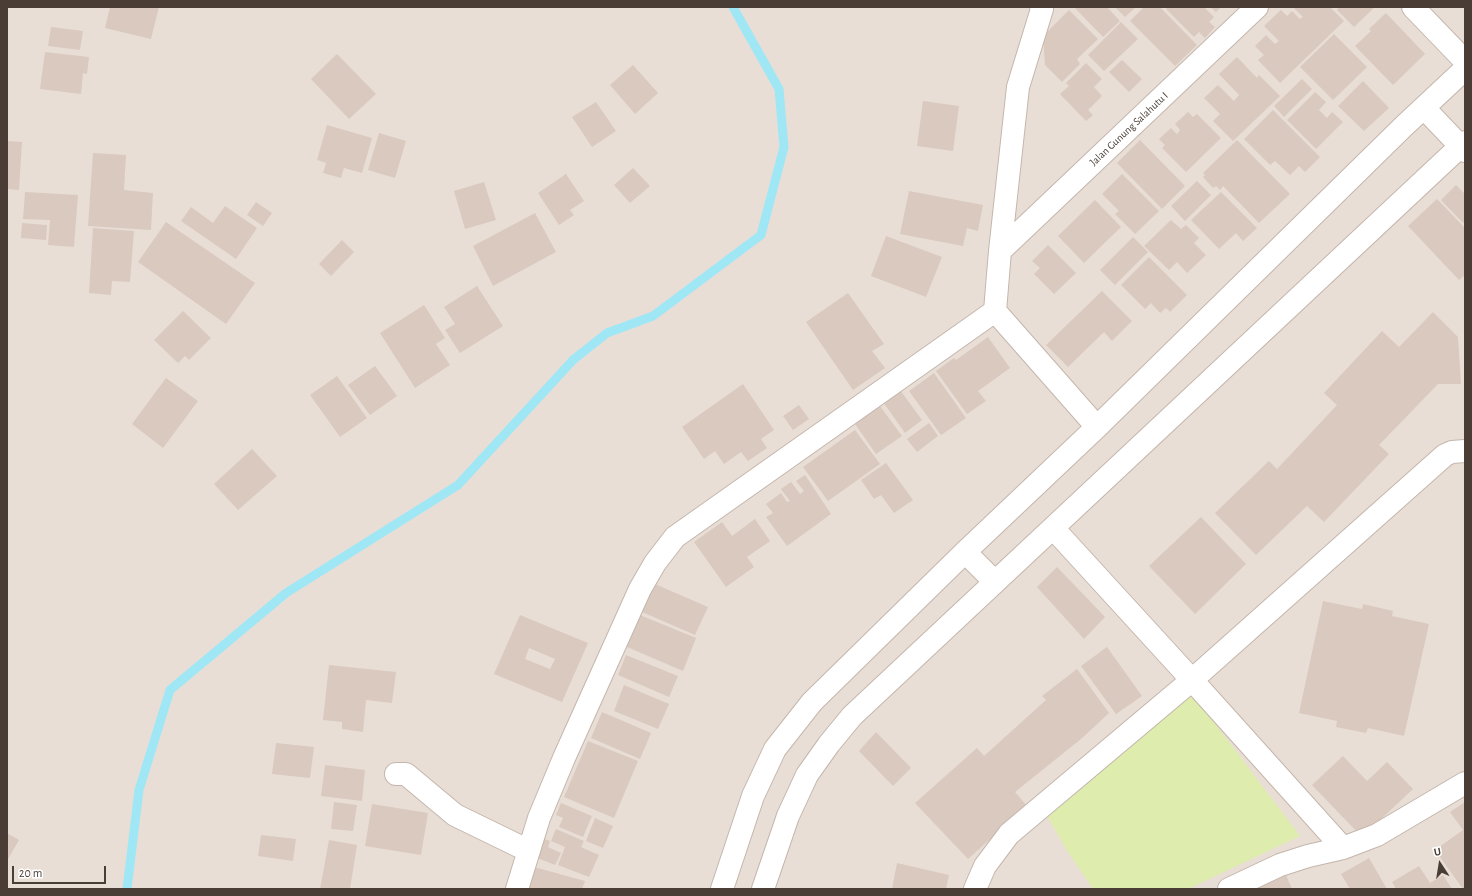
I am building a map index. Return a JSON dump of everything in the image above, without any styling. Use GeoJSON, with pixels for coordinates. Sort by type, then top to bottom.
{"type":"FeatureCollection","features":[{"type":"Feature","properties":{"kind":"street","name":"Jalan Gunung Salahutu I"},"geometry":{"type":"LineString","coordinates":[[1000,251],[1258,7]]}},
{"type":"Feature","properties":{"kind":"street"},"geometry":{"type":"LineString","coordinates":[[1413,7],[1465,61]]}},
{"type":"Feature","properties":{"kind":"street"},"geometry":{"type":"LineString","coordinates":[[1042,8],[1018,87],[995,311],[1097,427]]}},
{"type":"Feature","properties":{"kind":"street"},"geometry":{"type":"LineString","coordinates":[[722,889],[753,796],[775,749],[812,702],[965,552],[1097,427],[1404,126],[1465,69]]}},
{"type":"Feature","properties":{"kind":"street"},"geometry":{"type":"LineString","coordinates":[[763,889],[788,816],[808,775],[829,744],[852,716],[1464,147],[1424,108]]}},
{"type":"Feature","properties":{"kind":"street"},"geometry":{"type":"LineString","coordinates":[[517,889],[539,818],[564,758],[640,589],[656,563],[675,537],[995,311]]}},
{"type":"Feature","properties":{"kind":"street"},"geometry":{"type":"LineString","coordinates":[[975,889],[985,866],[1009,834],[1192,680],[1445,455],[1452,452],[1465,451]]}},
{"type":"Feature","properties":{"kind":"street"},"geometry":{"type":"LineString","coordinates":[[1053,528],[1343,848]]}},
{"type":"Feature","properties":{"kind":"street"},"geometry":{"type":"LineString","coordinates":[[965,552],[995,582]]}},
{"type":"Feature","properties":{"kind":"street"},"geometry":{"type":"LineString","coordinates":[[396,774],[406,774],[455,815],[529,851]]}},
{"type":"Feature","properties":{"kind":"street"},"geometry":{"type":"LineString","coordinates":[[1229,889],[1280,865],[1308,856],[1343,848],[1376,835],[1465,783]]}},
{"type":"Feature","properties":{"kind":"shaded area"},"geometry":{"type":"Polygon","coordinates":[[[7,7],[1465,7],[1465,889],[7,889],[7,7]]]}},
{"type":"Feature","properties":{"kind":"green space"},"geometry":{"type":"Polygon","coordinates":[[[1188,688],[1300,836],[1188,889],[1093,889],[1066,849],[1046,814],[1188,688]]]}},
{"type":"Feature","properties":{"kind":"building"},"geometry":{"type":"Polygon","coordinates":[[[110,7],[159,7],[151,39],[105,28],[110,7]]]}},
{"type":"Feature","properties":{"kind":"building"},"geometry":{"type":"Polygon","coordinates":[[[1074,7],[1107,7],[1120,21],[1103,37],[1074,7]]]}},
{"type":"Feature","properties":{"kind":"building"},"geometry":{"type":"Polygon","coordinates":[[[1115,7],[1136,7],[1125,17],[1115,7]]]}},
{"type":"Feature","properties":{"kind":"building"},"geometry":{"type":"Polygon","coordinates":[[[1144,7],[1160,7],[1197,45],[1175,66],[1130,21],[1144,7]]]}},
{"type":"Feature","properties":{"kind":"building"},"geometry":{"type":"Polygon","coordinates":[[[1168,7],[1204,7],[1214,17],[1209,22],[1215,27],[1205,38],[1199,32],[1194,37],[1166,9],[1168,7]]]}},
{"type":"Feature","properties":{"kind":"building"},"geometry":{"type":"Polygon","coordinates":[[[1210,7],[1221,7],[1216,12],[1210,7]]]}},
{"type":"Feature","properties":{"kind":"building"},"geometry":{"type":"Polygon","coordinates":[[[1293,7],[1330,7],[1344,21],[1280,83],[1258,60],[1264,55],[1255,46],[1266,35],[1275,44],[1279,41],[1264,26],[1281,10],[1287,16],[1292,11],[1300,19],[1303,17],[1293,7]]]}},
{"type":"Feature","properties":{"kind":"building"},"geometry":{"type":"Polygon","coordinates":[[[1339,7],[1375,7],[1354,27],[1337,10],[1339,7]]]}},
{"type":"Feature","properties":{"kind":"building"},"geometry":{"type":"Polygon","coordinates":[[[1069,10],[1098,39],[1077,59],[1080,64],[1062,82],[1045,65],[1043,36],[1069,10]]]}},
{"type":"Feature","properties":{"kind":"building"},"geometry":{"type":"Polygon","coordinates":[[[1386,13],[1425,54],[1393,85],[1355,46],[1371,31],[1369,29],[1386,13]]]}},
{"type":"Feature","properties":{"kind":"building"},"geometry":{"type":"Polygon","coordinates":[[[1121,22],[1138,39],[1104,71],[1088,55],[1121,22]]]}},
{"type":"Feature","properties":{"kind":"building"},"geometry":{"type":"Polygon","coordinates":[[[51,27],[83,31],[80,50],[48,46],[51,27]]]}},
{"type":"Feature","properties":{"kind":"building"},"geometry":{"type":"Polygon","coordinates":[[[1334,34],[1367,67],[1333,100],[1300,67],[1334,34]]]}},
{"type":"Feature","properties":{"kind":"building"},"geometry":{"type":"Polygon","coordinates":[[[45,52],[89,57],[87,74],[83,73],[81,94],[40,89],[45,52]]]}},
{"type":"Feature","properties":{"kind":"building"},"geometry":{"type":"Polygon","coordinates":[[[337,54],[376,94],[349,119],[311,79],[337,54]]]}},
{"type":"Feature","properties":{"kind":"building"},"geometry":{"type":"Polygon","coordinates":[[[1237,57],[1257,78],[1259,75],[1280,96],[1233,141],[1213,121],[1220,114],[1204,98],[1218,85],[1234,101],[1239,95],[1219,74],[1237,57]]]}},
{"type":"Feature","properties":{"kind":"building"},"geometry":{"type":"Polygon","coordinates":[[[1122,60],[1142,79],[1129,92],[1109,72],[1122,60]]]}},
{"type":"Feature","properties":{"kind":"building"},"geometry":{"type":"Polygon","coordinates":[[[1086,63],[1102,79],[1094,87],[1102,96],[1088,110],[1093,115],[1086,121],[1060,94],[1069,86],[1066,83],[1086,63]]]}},
{"type":"Feature","properties":{"kind":"building"},"geometry":{"type":"Polygon","coordinates":[[[633,65],[658,93],[635,114],[610,85],[633,65]]]}},
{"type":"Feature","properties":{"kind":"building"},"geometry":{"type":"Polygon","coordinates":[[[1302,79],[1312,89],[1284,117],[1274,106],[1302,79]]]}},
{"type":"Feature","properties":{"kind":"building"},"geometry":{"type":"Polygon","coordinates":[[[1363,81],[1389,108],[1364,131],[1338,106],[1363,81]]]}},
{"type":"Feature","properties":{"kind":"building"},"geometry":{"type":"Polygon","coordinates":[[[1315,92],[1326,102],[1319,110],[1327,118],[1332,112],[1343,122],[1316,149],[1287,120],[1315,92]]]}},
{"type":"Feature","properties":{"kind":"building"},"geometry":{"type":"Polygon","coordinates":[[[923,101],[959,106],[953,151],[917,146],[923,101]]]}},
{"type":"Feature","properties":{"kind":"building"},"geometry":{"type":"Polygon","coordinates":[[[596,102],[616,131],[592,147],[572,117],[596,102]]]}},
{"type":"Feature","properties":{"kind":"building"},"geometry":{"type":"Polygon","coordinates":[[[1273,110],[1320,157],[1305,172],[1299,166],[1290,175],[1275,161],[1270,165],[1244,139],[1273,110]]]}},
{"type":"Feature","properties":{"kind":"building"},"geometry":{"type":"Polygon","coordinates":[[[1188,112],[1193,117],[1197,114],[1221,138],[1186,172],[1162,148],[1165,145],[1159,139],[1171,128],[1177,134],[1180,130],[1175,124],[1188,112]]]}},
{"type":"Feature","properties":{"kind":"building"},"geometry":{"type":"Polygon","coordinates":[[[327,125],[372,138],[362,173],[344,168],[341,178],[323,173],[326,163],[317,160],[327,125]]]}},
{"type":"Feature","properties":{"kind":"building"},"geometry":{"type":"Polygon","coordinates":[[[379,133],[406,141],[395,178],[368,170],[379,133]]]}},
{"type":"Feature","properties":{"kind":"building"},"geometry":{"type":"Polygon","coordinates":[[[1140,140],[1185,186],[1162,209],[1117,163],[1140,140]]]}},
{"type":"Feature","properties":{"kind":"building"},"geometry":{"type":"Polygon","coordinates":[[[1237,140],[1290,194],[1259,223],[1223,186],[1220,190],[1216,186],[1213,188],[1203,177],[1205,175],[1203,173],[1237,140]]]}},
{"type":"Feature","properties":{"kind":"building"},"geometry":{"type":"Polygon","coordinates":[[[7,141],[22,142],[19,190],[7,189],[7,141]]]}},
{"type":"Feature","properties":{"kind":"building"},"geometry":{"type":"Polygon","coordinates":[[[93,153],[126,155],[124,190],[153,193],[151,230],[88,226],[93,153]]]}},
{"type":"Feature","properties":{"kind":"building"},"geometry":{"type":"Polygon","coordinates":[[[633,168],[650,186],[630,203],[614,185],[633,168]]]}},
{"type":"Feature","properties":{"kind":"building"},"geometry":{"type":"Polygon","coordinates":[[[566,174],[584,201],[570,210],[574,215],[559,225],[538,193],[566,174]]]}},
{"type":"Feature","properties":{"kind":"building"},"geometry":{"type":"Polygon","coordinates":[[[1122,174],[1159,211],[1135,234],[1115,214],[1119,211],[1102,194],[1122,174]]]}},
{"type":"Feature","properties":{"kind":"building"},"geometry":{"type":"Polygon","coordinates":[[[1197,181],[1211,195],[1185,221],[1171,206],[1197,181]]]}},
{"type":"Feature","properties":{"kind":"building"},"geometry":{"type":"Polygon","coordinates":[[[484,182],[496,220],[465,229],[454,191],[484,182]]]}},
{"type":"Feature","properties":{"kind":"building"},"geometry":{"type":"Polygon","coordinates":[[[1456,185],[1465,194],[1465,221],[1463,223],[1441,200],[1456,185]]]}},
{"type":"Feature","properties":{"kind":"building"},"geometry":{"type":"Polygon","coordinates":[[[909,191],[983,205],[978,231],[967,228],[963,246],[900,234],[909,191]]]}},
{"type":"Feature","properties":{"kind":"building"},"geometry":{"type":"Polygon","coordinates":[[[25,192],[78,195],[74,247],[48,245],[50,220],[23,219],[25,192]]]}},
{"type":"Feature","properties":{"kind":"building"},"geometry":{"type":"Polygon","coordinates":[[[1221,192],[1257,228],[1243,241],[1236,233],[1219,249],[1191,220],[1221,192]]]}},
{"type":"Feature","properties":{"kind":"building"},"geometry":{"type":"Polygon","coordinates":[[[1437,199],[1465,228],[1465,275],[1459,280],[1408,226],[1437,199]]]}},
{"type":"Feature","properties":{"kind":"building"},"geometry":{"type":"Polygon","coordinates":[[[1095,200],[1121,227],[1084,263],[1058,236],[1095,200]]]}},
{"type":"Feature","properties":{"kind":"building"},"geometry":{"type":"Polygon","coordinates":[[[256,202],[272,213],[263,226],[247,215],[256,202]]]}},
{"type":"Feature","properties":{"kind":"building"},"geometry":{"type":"Polygon","coordinates":[[[225,206],[257,228],[236,259],[181,221],[191,207],[213,223],[225,206]]]}},
{"type":"Feature","properties":{"kind":"building"},"geometry":{"type":"Polygon","coordinates":[[[535,213],[556,252],[493,286],[473,246],[535,213]]]}},
{"type":"Feature","properties":{"kind":"building"},"geometry":{"type":"Polygon","coordinates":[[[1171,220],[1181,229],[1186,225],[1199,238],[1194,243],[1206,255],[1187,273],[1177,262],[1169,270],[1144,246],[1171,220]]]}},
{"type":"Feature","properties":{"kind":"building"},"geometry":{"type":"Polygon","coordinates":[[[166,222],[255,283],[226,324],[138,262],[166,222]]]}},
{"type":"Feature","properties":{"kind":"building"},"geometry":{"type":"Polygon","coordinates":[[[22,223],[47,225],[46,240],[21,238],[22,223]]]}},
{"type":"Feature","properties":{"kind":"building"},"geometry":{"type":"Polygon","coordinates":[[[93,228],[134,231],[130,282],[112,281],[111,295],[89,293],[93,228]]]}},
{"type":"Feature","properties":{"kind":"building"},"geometry":{"type":"Polygon","coordinates":[[[886,236],[942,257],[926,297],[871,276],[886,236]]]}},
{"type":"Feature","properties":{"kind":"building"},"geometry":{"type":"Polygon","coordinates":[[[1133,237],[1148,252],[1115,285],[1100,270],[1133,237]]]}},
{"type":"Feature","properties":{"kind":"building"},"geometry":{"type":"Polygon","coordinates":[[[342,240],[354,252],[331,276],[319,264],[342,240]]]}},
{"type":"Feature","properties":{"kind":"building"},"geometry":{"type":"Polygon","coordinates":[[[1048,245],[1076,273],[1054,294],[1034,274],[1040,268],[1032,261],[1048,245]]]}},
{"type":"Feature","properties":{"kind":"building"},"geometry":{"type":"Polygon","coordinates":[[[1149,257],[1187,295],[1170,312],[1166,308],[1160,313],[1151,303],[1145,309],[1121,285],[1149,257]]]}},
{"type":"Feature","properties":{"kind":"building"},"geometry":{"type":"Polygon","coordinates":[[[477,286],[503,326],[460,353],[445,330],[455,324],[444,307],[477,286]]]}},
{"type":"Feature","properties":{"kind":"building"},"geometry":{"type":"Polygon","coordinates":[[[1102,291],[1132,321],[1112,341],[1104,332],[1068,367],[1046,345],[1102,291]]]}},
{"type":"Feature","properties":{"kind":"building"},"geometry":{"type":"Polygon","coordinates":[[[848,293],[884,344],[872,351],[885,368],[853,390],[806,322],[848,293]]]}},
{"type":"Feature","properties":{"kind":"building"},"geometry":{"type":"Polygon","coordinates":[[[424,305],[445,338],[436,344],[450,365],[415,388],[380,333],[424,305]]]}},
{"type":"Feature","properties":{"kind":"building"},"geometry":{"type":"Polygon","coordinates":[[[183,311],[211,338],[189,360],[185,356],[178,363],[154,340],[183,311]]]}},
{"type":"Feature","properties":{"kind":"building"},"geometry":{"type":"Polygon","coordinates":[[[1433,312],[1458,337],[1461,384],[1438,384],[1379,445],[1389,454],[1324,522],[1307,506],[1256,555],[1215,513],[1269,461],[1277,469],[1337,405],[1324,393],[1382,331],[1399,347],[1433,312]]]}},
{"type":"Feature","properties":{"kind":"building"},"geometry":{"type":"Polygon","coordinates":[[[988,337],[1010,368],[978,391],[986,401],[967,414],[936,371],[954,358],[956,360],[988,337]]]}},
{"type":"Feature","properties":{"kind":"building"},"geometry":{"type":"Polygon","coordinates":[[[375,366],[397,396],[370,415],[348,385],[375,366]]]}},
{"type":"Feature","properties":{"kind":"building"},"geometry":{"type":"Polygon","coordinates":[[[934,373],[966,418],[941,435],[909,391],[934,373]]]}},
{"type":"Feature","properties":{"kind":"building"},"geometry":{"type":"Polygon","coordinates":[[[337,376],[367,418],[340,437],[310,395],[337,376]]]}},
{"type":"Feature","properties":{"kind":"building"},"geometry":{"type":"Polygon","coordinates":[[[166,378],[198,401],[163,448],[132,424],[166,378]]]}},
{"type":"Feature","properties":{"kind":"building"},"geometry":{"type":"Polygon","coordinates":[[[743,384],[774,430],[761,439],[767,448],[748,461],[741,452],[724,464],[715,451],[704,459],[682,427],[743,384]]]}},
{"type":"Feature","properties":{"kind":"building"},"geometry":{"type":"Polygon","coordinates":[[[900,390],[922,420],[905,433],[883,402],[900,390]]]}},
{"type":"Feature","properties":{"kind":"building"},"geometry":{"type":"Polygon","coordinates":[[[799,405],[809,419],[793,430],[783,416],[799,405]]]}},
{"type":"Feature","properties":{"kind":"building"},"geometry":{"type":"Polygon","coordinates":[[[880,406],[902,436],[876,454],[855,424],[880,406]]]}},
{"type":"Feature","properties":{"kind":"building"},"geometry":{"type":"Polygon","coordinates":[[[929,423],[938,436],[917,452],[907,439],[929,423]]]}},
{"type":"Feature","properties":{"kind":"building"},"geometry":{"type":"Polygon","coordinates":[[[855,430],[880,464],[828,501],[803,467],[855,430]]]}},
{"type":"Feature","properties":{"kind":"building"},"geometry":{"type":"Polygon","coordinates":[[[252,449],[277,476],[238,510],[214,484],[252,449]]]}},
{"type":"Feature","properties":{"kind":"building"},"geometry":{"type":"Polygon","coordinates":[[[886,463],[913,500],[894,513],[881,495],[874,499],[861,480],[886,463]]]}},
{"type":"Feature","properties":{"kind":"building"},"geometry":{"type":"Polygon","coordinates":[[[805,475],[831,514],[787,546],[766,517],[773,513],[766,504],[781,493],[787,502],[790,501],[781,489],[791,482],[800,494],[804,491],[796,481],[805,475]]]}},
{"type":"Feature","properties":{"kind":"building"},"geometry":{"type":"Polygon","coordinates":[[[1201,517],[1246,564],[1195,614],[1149,566],[1201,517]]]}},
{"type":"Feature","properties":{"kind":"building"},"geometry":{"type":"Polygon","coordinates":[[[755,519],[770,541],[747,557],[754,567],[726,587],[694,542],[722,522],[732,536],[755,519]]]}},
{"type":"Feature","properties":{"kind":"building"},"geometry":{"type":"Polygon","coordinates":[[[1057,567],[1105,617],[1084,639],[1037,587],[1057,567]]]}},
{"type":"Feature","properties":{"kind":"building"},"geometry":{"type":"Polygon","coordinates":[[[655,584],[708,607],[695,635],[642,612],[655,584]]]}},
{"type":"Feature","properties":{"kind":"building"},"geometry":{"type":"Polygon","coordinates":[[[1323,601],[1362,609],[1363,604],[1393,611],[1392,616],[1429,624],[1404,736],[1368,728],[1366,733],[1336,727],[1337,721],[1299,713],[1323,601]]]}},
{"type":"Feature","properties":{"kind":"building"},"geometry":{"type":"Polygon","coordinates":[[[520,615],[588,643],[562,702],[494,674],[520,615]],[[529,648],[525,659],[550,669],[555,659],[529,648]]]}},
{"type":"Feature","properties":{"kind":"building"},"geometry":{"type":"Polygon","coordinates":[[[640,615],[696,638],[683,671],[627,647],[640,615]]]}},
{"type":"Feature","properties":{"kind":"building"},"geometry":{"type":"Polygon","coordinates":[[[1107,647],[1142,696],[1116,714],[1081,666],[1107,647]]]}},
{"type":"Feature","properties":{"kind":"building"},"geometry":{"type":"Polygon","coordinates":[[[626,655],[678,676],[669,697],[618,675],[626,655]]]}},
{"type":"Feature","properties":{"kind":"building"},"geometry":{"type":"Polygon","coordinates":[[[329,665],[396,672],[392,703],[366,700],[363,732],[342,729],[342,722],[323,720],[329,665]]]}},
{"type":"Feature","properties":{"kind":"building"},"geometry":{"type":"Polygon","coordinates":[[[1077,669],[1109,713],[1081,739],[1015,792],[1027,806],[968,859],[915,803],[977,748],[984,756],[1046,700],[1042,696],[1077,669]]]}},
{"type":"Feature","properties":{"kind":"building"},"geometry":{"type":"Polygon","coordinates":[[[624,685],[669,704],[658,729],[614,711],[624,685]]]}},
{"type":"Feature","properties":{"kind":"building"},"geometry":{"type":"Polygon","coordinates":[[[602,712],[651,733],[640,759],[591,738],[602,712]]]}},
{"type":"Feature","properties":{"kind":"building"},"geometry":{"type":"Polygon","coordinates":[[[876,732],[911,768],[893,786],[859,751],[876,732]]]}},
{"type":"Feature","properties":{"kind":"building"},"geometry":{"type":"Polygon","coordinates":[[[588,741],[638,761],[614,818],[564,797],[588,741]]]}},
{"type":"Feature","properties":{"kind":"building"},"geometry":{"type":"Polygon","coordinates":[[[276,743],[314,747],[310,778],[272,774],[276,743]]]}},
{"type":"Feature","properties":{"kind":"building"},"geometry":{"type":"Polygon","coordinates":[[[1343,756],[1367,781],[1387,762],[1413,789],[1362,837],[1312,785],[1343,756]]]}},
{"type":"Feature","properties":{"kind":"building"},"geometry":{"type":"Polygon","coordinates":[[[325,765],[365,770],[362,801],[321,796],[325,765]]]}},
{"type":"Feature","properties":{"kind":"building"},"geometry":{"type":"Polygon","coordinates":[[[334,802],[357,805],[353,831],[331,829],[334,802]]]}},
{"type":"Feature","properties":{"kind":"building"},"geometry":{"type":"Polygon","coordinates":[[[1465,802],[1465,889],[1463,889],[1435,850],[1463,830],[1450,812],[1465,802]]]}},
{"type":"Feature","properties":{"kind":"building"},"geometry":{"type":"Polygon","coordinates":[[[561,803],[592,816],[583,837],[559,827],[563,818],[556,815],[561,803]]]}},
{"type":"Feature","properties":{"kind":"building"},"geometry":{"type":"Polygon","coordinates":[[[372,804],[428,813],[421,855],[365,846],[372,804]]]}},
{"type":"Feature","properties":{"kind":"building"},"geometry":{"type":"Polygon","coordinates":[[[595,818],[613,826],[603,848],[586,841],[595,818]]]}},
{"type":"Feature","properties":{"kind":"building"},"geometry":{"type":"Polygon","coordinates":[[[556,829],[584,841],[581,847],[599,855],[589,877],[558,865],[565,847],[551,841],[556,829]]]}},
{"type":"Feature","properties":{"kind":"building"},"geometry":{"type":"Polygon","coordinates":[[[7,833],[19,840],[7,861],[7,833]]]}},
{"type":"Feature","properties":{"kind":"building"},"geometry":{"type":"Polygon","coordinates":[[[261,835],[296,839],[293,861],[258,856],[261,835]]]}},
{"type":"Feature","properties":{"kind":"building"},"geometry":{"type":"Polygon","coordinates":[[[540,837],[550,841],[548,847],[561,853],[555,865],[532,856],[540,837]]]}},
{"type":"Feature","properties":{"kind":"building"},"geometry":{"type":"Polygon","coordinates":[[[329,840],[357,845],[350,889],[320,889],[329,840]]]}},
{"type":"Feature","properties":{"kind":"building"},"geometry":{"type":"Polygon","coordinates":[[[1369,858],[1387,889],[1350,889],[1341,874],[1369,858]]]}},
{"type":"Feature","properties":{"kind":"building"},"geometry":{"type":"Polygon","coordinates":[[[897,863],[949,875],[946,889],[892,889],[897,863]]]}},
{"type":"Feature","properties":{"kind":"building"},"geometry":{"type":"Polygon","coordinates":[[[1419,866],[1430,883],[1443,875],[1452,889],[1396,889],[1392,882],[1419,866]]]}},
{"type":"Feature","properties":{"kind":"building"},"geometry":{"type":"Polygon","coordinates":[[[534,867],[585,881],[582,889],[528,888],[534,867]]]}},
{"type":"Feature","properties":{"kind":"building"},"geometry":{"type":"Polygon","coordinates":[[[1283,868],[1292,889],[1239,889],[1283,868]]]}},
{"type":"Feature","properties":{"kind":"waterway"},"geometry":{"type":"LineString","coordinates":[[127,889],[139,790],[170,690],[286,593],[458,485],[573,360],[607,333],[653,316],[761,235],[784,147],[779,89],[733,7]]}}]}
